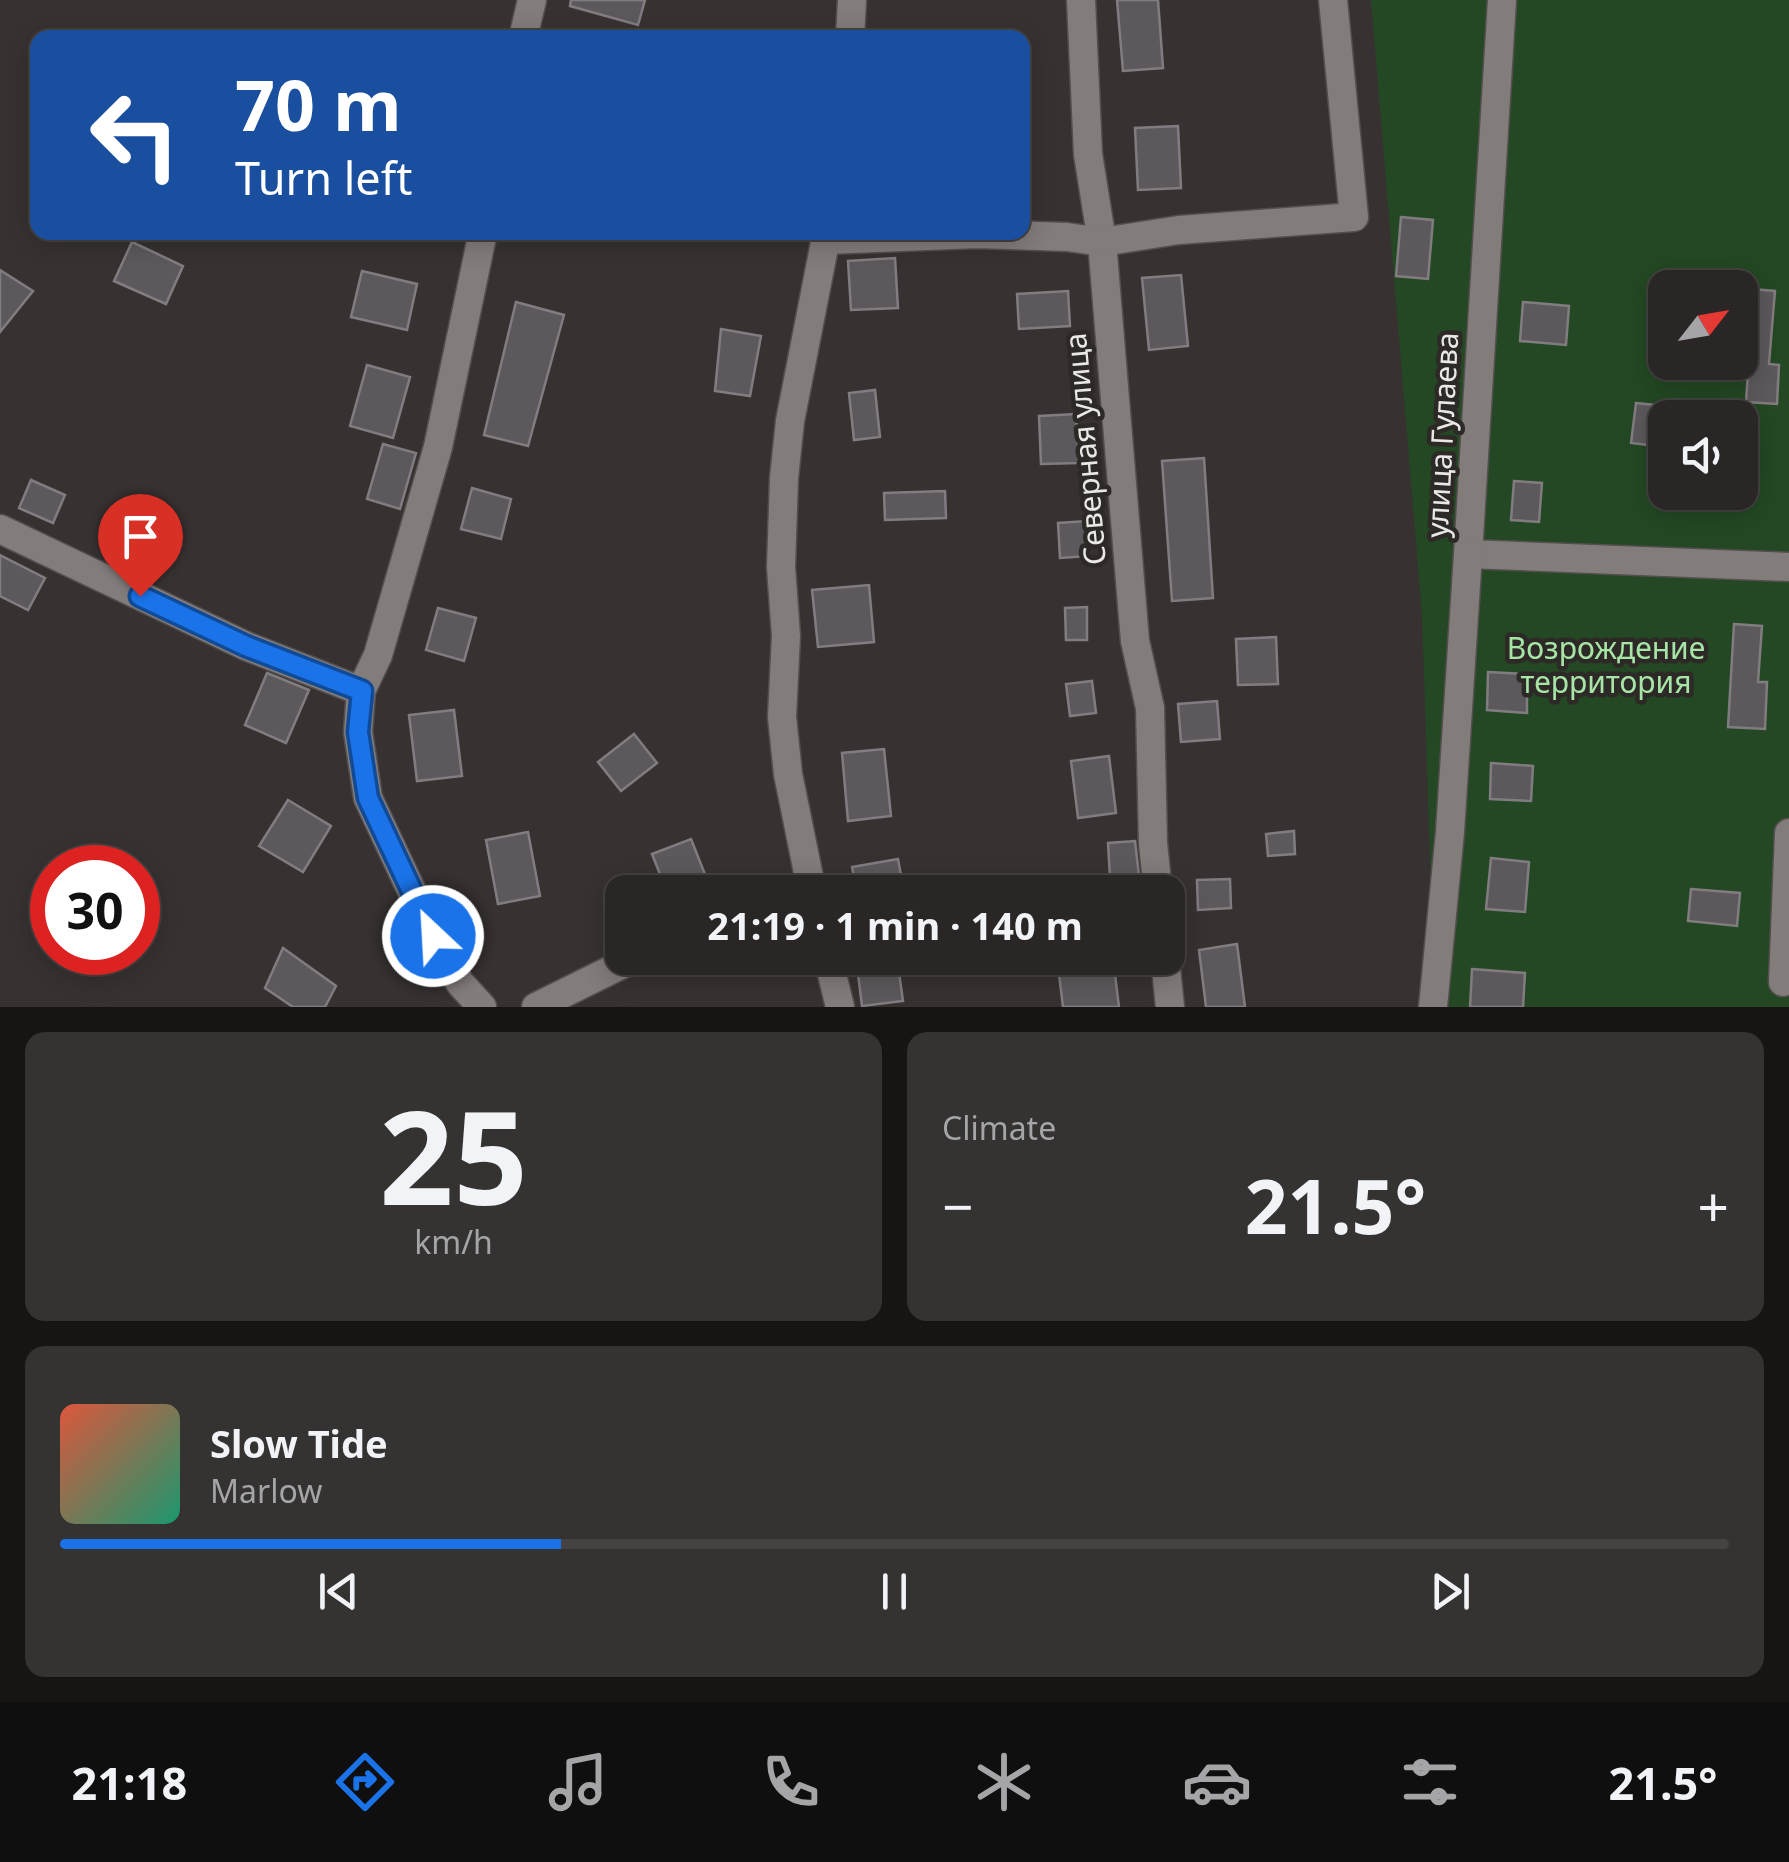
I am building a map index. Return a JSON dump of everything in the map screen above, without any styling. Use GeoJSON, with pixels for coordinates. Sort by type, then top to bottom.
{"type":"FeatureCollection","features":[{"type":"Feature","properties":{"kind":"street"},"geometry":{"type":"LineString","coordinates":[[525,30],[532,0]]}},
{"type":"Feature","properties":{"kind":"street"},"geometry":{"type":"LineString","coordinates":[[850,30],[852,0]]}},
{"type":"Feature","properties":{"kind":"street","name":"Северная улица"},"geometry":{"type":"LineString","coordinates":[[1082,0],[1088,154],[1102,242],[1135,642],[1150,708],[1156,875]]}},
{"type":"Feature","properties":{"kind":"street"},"geometry":{"type":"LineString","coordinates":[[1030,236],[1102,242],[1179,230],[1354,217],[1333,0]]}},
{"type":"Feature","properties":{"kind":"street","name":"улица Гулаева"},"geometry":{"type":"LineString","coordinates":[[1502,0],[1468,554],[1789,567]]}},
{"type":"Feature","properties":{"kind":"street"},"geometry":{"type":"LineString","coordinates":[[481,240],[438,447],[378,655],[362,691],[358,732],[368,798],[433,936],[460,983],[482,1007]]}},
{"type":"Feature","properties":{"kind":"street"},"geometry":{"type":"LineString","coordinates":[[809,875],[788,774],[782,718],[786,636],[781,566],[790,421],[825,240]]}},
{"type":"Feature","properties":{"kind":"street"},"geometry":{"type":"LineString","coordinates":[[0,528],[246,646],[362,691]]}},
{"type":"Feature","properties":{"kind":"street"},"geometry":{"type":"LineString","coordinates":[[1433,1007],[1450,832],[1468,554]]}},
{"type":"Feature","properties":{"kind":"street"},"geometry":{"type":"LineString","coordinates":[[1783,982],[1789,833]]}},
{"type":"Feature","properties":{"kind":"street"},"geometry":{"type":"LineString","coordinates":[[536,1007],[605,973]]}},
{"type":"Feature","properties":{"kind":"street"},"geometry":{"type":"LineString","coordinates":[[832,975],[840,1007]]}},
{"type":"Feature","properties":{"kind":"street"},"geometry":{"type":"LineString","coordinates":[[1166,975],[1170,1007]]}},
{"type":"Feature","properties":{"kind":"green space","name":"Возрождение территория"},"geometry":{"type":"Polygon","coordinates":[[[1371,0],[1789,0],[1789,1007],[1435,1007],[1422,615],[1371,0]]]}},
{"type":"Feature","properties":{"kind":"building"},"geometry":{"type":"Polygon","coordinates":[[[571,0],[645,0],[638,25],[570,6],[571,0]]]}},
{"type":"Feature","properties":{"kind":"building"},"geometry":{"type":"Polygon","coordinates":[[[1117,0],[1158,0],[1163,68],[1123,71],[1117,0]]]}},
{"type":"Feature","properties":{"kind":"building"},"geometry":{"type":"Polygon","coordinates":[[[1178,126],[1181,188],[1138,190],[1135,128],[1178,126]]]}},
{"type":"Feature","properties":{"kind":"building"},"geometry":{"type":"Polygon","coordinates":[[[1401,217],[1433,220],[1428,279],[1396,276],[1401,217]]]}},
{"type":"Feature","properties":{"kind":"building"},"geometry":{"type":"Polygon","coordinates":[[[132,242],[183,266],[166,304],[114,281],[132,242]]]}},
{"type":"Feature","properties":{"kind":"building"},"geometry":{"type":"Polygon","coordinates":[[[895,258],[898,308],[851,310],[848,261],[895,258]]]}},
{"type":"Feature","properties":{"kind":"building"},"geometry":{"type":"Polygon","coordinates":[[[0,270],[33,291],[0,332],[0,270]]]}},
{"type":"Feature","properties":{"kind":"building"},"geometry":{"type":"Polygon","coordinates":[[[362,271],[417,284],[407,330],[351,317],[362,271]]]}},
{"type":"Feature","properties":{"kind":"building"},"geometry":{"type":"Polygon","coordinates":[[[1181,275],[1188,346],[1149,350],[1142,278],[1181,275]]]}},
{"type":"Feature","properties":{"kind":"building"},"geometry":{"type":"Polygon","coordinates":[[[1758,290],[1775,291],[1769,364],[1779,365],[1777,404],[1746,400],[1747,380],[1758,380],[1758,290]]]}},
{"type":"Feature","properties":{"kind":"building"},"geometry":{"type":"Polygon","coordinates":[[[1068,291],[1070,326],[1019,329],[1017,294],[1068,291]]]}},
{"type":"Feature","properties":{"kind":"building"},"geometry":{"type":"Polygon","coordinates":[[[516,302],[564,315],[528,446],[484,435],[516,302]]]}},
{"type":"Feature","properties":{"kind":"building"},"geometry":{"type":"Polygon","coordinates":[[[1523,302],[1569,306],[1566,345],[1520,341],[1523,302]]]}},
{"type":"Feature","properties":{"kind":"building"},"geometry":{"type":"Polygon","coordinates":[[[721,329],[761,336],[750,396],[715,391],[721,329]]]}},
{"type":"Feature","properties":{"kind":"building"},"geometry":{"type":"Polygon","coordinates":[[[367,365],[410,377],[393,438],[350,426],[367,365]]]}},
{"type":"Feature","properties":{"kind":"building"},"geometry":{"type":"Polygon","coordinates":[[[875,390],[880,437],[854,440],[849,393],[875,390]]]}},
{"type":"Feature","properties":{"kind":"building"},"geometry":{"type":"Polygon","coordinates":[[[1636,403],[1648,404],[1648,445],[1631,443],[1636,403]]]}},
{"type":"Feature","properties":{"kind":"building"},"geometry":{"type":"Polygon","coordinates":[[[1076,414],[1079,463],[1041,464],[1039,416],[1076,414]]]}},
{"type":"Feature","properties":{"kind":"building"},"geometry":{"type":"Polygon","coordinates":[[[383,444],[416,453],[400,509],[367,499],[383,444]]]}},
{"type":"Feature","properties":{"kind":"building"},"geometry":{"type":"Polygon","coordinates":[[[1204,458],[1213,598],[1172,601],[1162,461],[1204,458]]]}},
{"type":"Feature","properties":{"kind":"building"},"geometry":{"type":"Polygon","coordinates":[[[31,480],[65,495],[53,523],[19,508],[31,480]]]}},
{"type":"Feature","properties":{"kind":"building"},"geometry":{"type":"Polygon","coordinates":[[[1514,481],[1542,483],[1539,522],[1511,520],[1514,481]]]}},
{"type":"Feature","properties":{"kind":"building"},"geometry":{"type":"Polygon","coordinates":[[[472,488],[511,499],[501,539],[461,529],[472,488]]]}},
{"type":"Feature","properties":{"kind":"building"},"geometry":{"type":"Polygon","coordinates":[[[945,491],[946,518],[885,520],[884,493],[945,491]]]}},
{"type":"Feature","properties":{"kind":"building"},"geometry":{"type":"Polygon","coordinates":[[[1087,521],[1089,556],[1060,558],[1058,523],[1087,521]]]}},
{"type":"Feature","properties":{"kind":"building"},"geometry":{"type":"Polygon","coordinates":[[[0,555],[45,578],[28,610],[0,596],[0,555]]]}},
{"type":"Feature","properties":{"kind":"building"},"geometry":{"type":"Polygon","coordinates":[[[869,585],[874,642],[818,647],[812,590],[869,585]]]}},
{"type":"Feature","properties":{"kind":"building"},"geometry":{"type":"Polygon","coordinates":[[[1087,607],[1087,640],[1066,640],[1065,608],[1087,607]]]}},
{"type":"Feature","properties":{"kind":"building"},"geometry":{"type":"Polygon","coordinates":[[[438,608],[476,618],[464,661],[426,650],[438,608]]]}},
{"type":"Feature","properties":{"kind":"building"},"geometry":{"type":"Polygon","coordinates":[[[1734,624],[1762,626],[1758,682],[1767,682],[1765,729],[1728,727],[1734,624]]]}},
{"type":"Feature","properties":{"kind":"building"},"geometry":{"type":"Polygon","coordinates":[[[1276,637],[1278,684],[1238,685],[1236,639],[1276,637]]]}},
{"type":"Feature","properties":{"kind":"building"},"geometry":{"type":"Polygon","coordinates":[[[1488,672],[1527,674],[1527,713],[1487,710],[1488,672]]]}},
{"type":"Feature","properties":{"kind":"building"},"geometry":{"type":"Polygon","coordinates":[[[267,673],[309,690],[286,743],[245,725],[267,673]]]}},
{"type":"Feature","properties":{"kind":"building"},"geometry":{"type":"Polygon","coordinates":[[[1092,681],[1096,713],[1070,716],[1066,684],[1092,681]]]}},
{"type":"Feature","properties":{"kind":"building"},"geometry":{"type":"Polygon","coordinates":[[[1217,701],[1220,739],[1181,742],[1178,704],[1217,701]]]}},
{"type":"Feature","properties":{"kind":"building"},"geometry":{"type":"Polygon","coordinates":[[[454,710],[462,776],[417,781],[409,715],[454,710]]]}},
{"type":"Feature","properties":{"kind":"building"},"geometry":{"type":"Polygon","coordinates":[[[634,734],[657,763],[621,791],[598,762],[634,734]]]}},
{"type":"Feature","properties":{"kind":"building"},"geometry":{"type":"Polygon","coordinates":[[[884,749],[891,816],[848,821],[842,753],[884,749]]]}},
{"type":"Feature","properties":{"kind":"building"},"geometry":{"type":"Polygon","coordinates":[[[1109,756],[1116,813],[1078,818],[1071,761],[1109,756]]]}},
{"type":"Feature","properties":{"kind":"building"},"geometry":{"type":"Polygon","coordinates":[[[1491,763],[1533,766],[1531,801],[1490,799],[1491,763]]]}},
{"type":"Feature","properties":{"kind":"building"},"geometry":{"type":"Polygon","coordinates":[[[288,800],[331,826],[303,872],[259,846],[288,800]]]}},
{"type":"Feature","properties":{"kind":"building"},"geometry":{"type":"Polygon","coordinates":[[[1294,831],[1295,854],[1268,856],[1266,834],[1294,831]]]}},
{"type":"Feature","properties":{"kind":"building"},"geometry":{"type":"Polygon","coordinates":[[[528,832],[540,896],[498,904],[486,840],[528,832]]]}},
{"type":"Feature","properties":{"kind":"building"},"geometry":{"type":"Polygon","coordinates":[[[691,839],[705,875],[660,875],[652,854],[691,839]]]}},
{"type":"Feature","properties":{"kind":"building"},"geometry":{"type":"Polygon","coordinates":[[[1135,841],[1139,875],[1110,875],[1108,843],[1135,841]]]}},
{"type":"Feature","properties":{"kind":"building"},"geometry":{"type":"Polygon","coordinates":[[[1491,858],[1529,862],[1525,912],[1486,909],[1491,858]]]}},
{"type":"Feature","properties":{"kind":"building"},"geometry":{"type":"Polygon","coordinates":[[[898,859],[901,875],[854,875],[852,867],[898,859]]]}},
{"type":"Feature","properties":{"kind":"building"},"geometry":{"type":"Polygon","coordinates":[[[1230,879],[1231,908],[1198,910],[1197,880],[1230,879]]]}},
{"type":"Feature","properties":{"kind":"building"},"geometry":{"type":"Polygon","coordinates":[[[1691,889],[1740,893],[1737,926],[1688,921],[1691,889]]]}},
{"type":"Feature","properties":{"kind":"building"},"geometry":{"type":"Polygon","coordinates":[[[1237,944],[1245,1007],[1206,1007],[1199,950],[1237,944]]]}},
{"type":"Feature","properties":{"kind":"building"},"geometry":{"type":"Polygon","coordinates":[[[283,948],[336,986],[325,1007],[293,1007],[265,988],[283,948]]]}},
{"type":"Feature","properties":{"kind":"building"},"geometry":{"type":"Polygon","coordinates":[[[1472,969],[1525,973],[1523,1007],[1470,1007],[1472,969]]]}},
{"type":"Feature","properties":{"kind":"building"},"geometry":{"type":"Polygon","coordinates":[[[858,975],[899,975],[903,1001],[862,1006],[858,975]]]}},
{"type":"Feature","properties":{"kind":"building"},"geometry":{"type":"Polygon","coordinates":[[[1059,975],[1115,975],[1119,1007],[1063,1007],[1059,975]]]}},
{"type":"Feature","properties":{"kind":"route"},"geometry":{"type":"LineString","coordinates":[[140,596],[246,646],[362,691],[358,732],[368,798],[433,936]]}}]}
